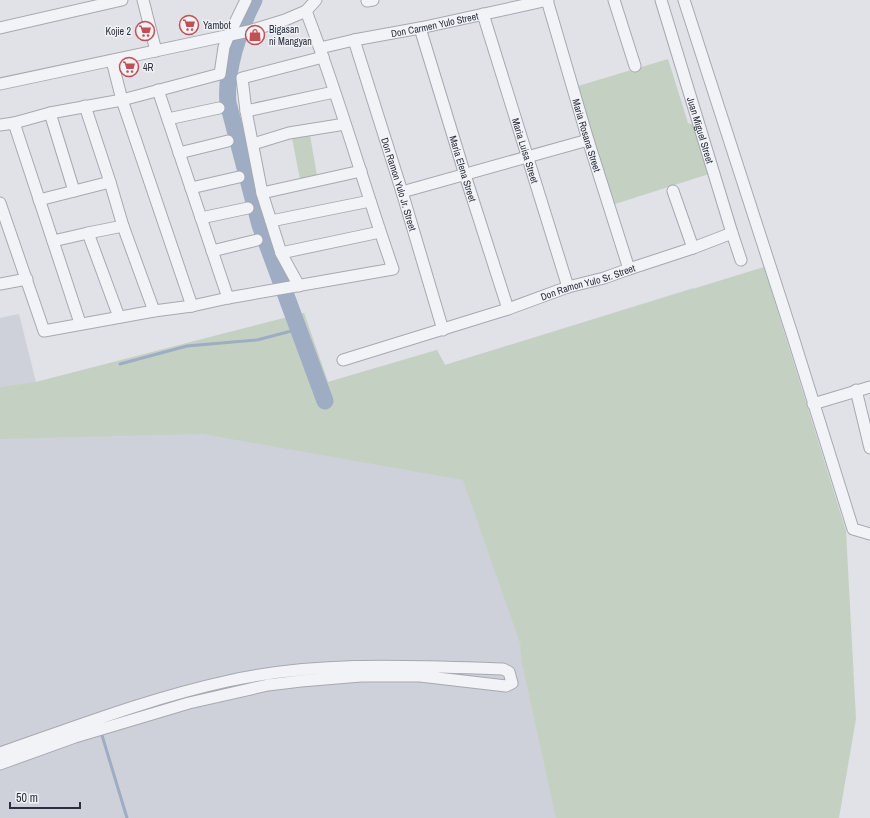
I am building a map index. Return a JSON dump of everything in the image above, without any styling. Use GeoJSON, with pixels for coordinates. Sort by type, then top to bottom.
{"type":"FeatureCollection","features":[{"type":"Feature","properties":{"kind":"street"},"geometry":{"type":"LineString","coordinates":[[0,28],[122,0]]}},
{"type":"Feature","properties":{"kind":"street"},"geometry":{"type":"LineString","coordinates":[[143,0],[156,51]]}},
{"type":"Feature","properties":{"kind":"street"},"geometry":{"type":"LineString","coordinates":[[0,125],[14,123],[50,113],[122,100],[220,74],[224,47],[238,33],[246,0]]}},
{"type":"Feature","properties":{"kind":"street"},"geometry":{"type":"LineString","coordinates":[[0,84],[238,33],[286,20],[306,11],[316,0]]}},
{"type":"Feature","properties":{"kind":"street","name":"Don Carmen Yulo Street"},"geometry":{"type":"LineString","coordinates":[[246,111],[242,78],[322,53],[354,40],[420,28],[548,0]]}},
{"type":"Feature","properties":{"kind":"street","name":"Maria Rosana Street"},"geometry":{"type":"LineString","coordinates":[[548,0],[588,140],[629,269]]}},
{"type":"Feature","properties":{"kind":"street"},"geometry":{"type":"LineString","coordinates":[[614,0],[635,66]]}},
{"type":"Feature","properties":{"kind":"street","name":"Juan Miguel Street"},"geometry":{"type":"LineString","coordinates":[[661,0],[741,260]]}},
{"type":"Feature","properties":{"kind":"street"},"geometry":{"type":"LineString","coordinates":[[684,0],[853,529],[870,534]]}},
{"type":"Feature","properties":{"kind":"street"},"geometry":{"type":"LineString","coordinates":[[0,202],[44,331],[80,323],[192,306],[228,298],[393,269],[322,53],[306,11]]}},
{"type":"Feature","properties":{"kind":"street","name":"Maria Luisa Street"},"geometry":{"type":"LineString","coordinates":[[483,14],[568,287]]}},
{"type":"Feature","properties":{"kind":"street","name":"Maria Elena Street"},"geometry":{"type":"LineString","coordinates":[[420,28],[508,309]]}},
{"type":"Feature","properties":{"kind":"street","name":"Don Ramon Yulo Jr. Street"},"geometry":{"type":"LineString","coordinates":[[354,40],[402,192],[443,330]]}},
{"type":"Feature","properties":{"kind":"street"},"geometry":{"type":"LineString","coordinates":[[112,61],[122,100],[192,306]]}},
{"type":"Feature","properties":{"kind":"street"},"geometry":{"type":"LineString","coordinates":[[158,90],[228,298]]}},
{"type":"Feature","properties":{"kind":"street"},"geometry":{"type":"LineString","coordinates":[[297,286],[281,253],[262,193],[246,111],[334,92]]}},
{"type":"Feature","properties":{"kind":"street"},"geometry":{"type":"LineString","coordinates":[[85,106],[123,226],[154,311]]}},
{"type":"Feature","properties":{"kind":"street"},"geometry":{"type":"LineString","coordinates":[[168,119],[219,108]]}},
{"type":"Feature","properties":{"kind":"street"},"geometry":{"type":"LineString","coordinates":[[50,113],[74,191]]}},
{"type":"Feature","properties":{"kind":"street"},"geometry":{"type":"LineString","coordinates":[[14,123],[80,323]]}},
{"type":"Feature","properties":{"kind":"street"},"geometry":{"type":"LineString","coordinates":[[253,144],[289,133],[345,124]]}},
{"type":"Feature","properties":{"kind":"street"},"geometry":{"type":"LineString","coordinates":[[402,192],[588,140]]}},
{"type":"Feature","properties":{"kind":"street"},"geometry":{"type":"LineString","coordinates":[[179,153],[228,141]]}},
{"type":"Feature","properties":{"kind":"street"},"geometry":{"type":"LineString","coordinates":[[262,193],[361,171]]}},
{"type":"Feature","properties":{"kind":"street"},"geometry":{"type":"LineString","coordinates":[[191,188],[239,177]]}},
{"type":"Feature","properties":{"kind":"street"},"geometry":{"type":"LineString","coordinates":[[39,200],[110,182]]}},
{"type":"Feature","properties":{"kind":"street"},"geometry":{"type":"LineString","coordinates":[[673,191],[693,248]]}},
{"type":"Feature","properties":{"kind":"street"},"geometry":{"type":"LineString","coordinates":[[271,221],[370,201]]}},
{"type":"Feature","properties":{"kind":"street"},"geometry":{"type":"LineString","coordinates":[[202,218],[248,208]]}},
{"type":"Feature","properties":{"kind":"street"},"geometry":{"type":"LineString","coordinates":[[53,241],[123,226]]}},
{"type":"Feature","properties":{"kind":"street"},"geometry":{"type":"LineString","coordinates":[[281,253],[380,232]]}},
{"type":"Feature","properties":{"kind":"street"},"geometry":{"type":"LineString","coordinates":[[88,233],[119,317]]}},
{"type":"Feature","properties":{"kind":"street","name":"Don Ramon Yulo Sr. Street"},"geometry":{"type":"LineString","coordinates":[[343,360],[508,309],[568,287],[604,278],[693,248],[732,233]]}},
{"type":"Feature","properties":{"kind":"street"},"geometry":{"type":"LineString","coordinates":[[212,250],[257,240]]}},
{"type":"Feature","properties":{"kind":"street"},"geometry":{"type":"LineString","coordinates":[[0,284],[27,280]]}},
{"type":"Feature","properties":{"kind":"street"},"geometry":{"type":"LineString","coordinates":[[813,404],[870,387]]}},
{"type":"Feature","properties":{"kind":"street"},"geometry":{"type":"LineString","coordinates":[[856,390],[870,448]]}},
{"type":"Feature","properties":{"kind":"street"},"geometry":{"type":"LineString","coordinates":[[0,753],[133,706],[228,681],[264,675],[361,666],[421,666],[503,669],[509,672],[512,683],[506,686],[420,676],[368,676],[268,685],[189,703],[75,738],[0,764]]}},
{"type":"Feature","properties":{"kind":"shaded area"},"geometry":{"type":"Polygon","coordinates":[[[693,288],[822,818],[0,818],[0,318],[19,314],[36,382],[304,313],[328,382],[437,350],[445,365],[693,288]]]}},
{"type":"Feature","properties":{"kind":"green space"},"geometry":{"type":"Polygon","coordinates":[[[668,59],[688,123],[693,125],[709,174],[612,205],[578,86],[668,59]]]}},
{"type":"Feature","properties":{"kind":"green space"},"geometry":{"type":"Polygon","coordinates":[[[310,135],[317,176],[300,179],[292,138],[310,135]]]}},
{"type":"Feature","properties":{"kind":"green space"},"geometry":{"type":"Polygon","coordinates":[[[764,267],[846,531],[856,719],[839,818],[556,818],[522,663],[520,643],[463,480],[203,434],[0,439],[0,387],[36,382],[304,313],[328,382],[437,350],[445,365],[764,267]]]}},
{"type":"Feature","properties":{"kind":"waterway"},"geometry":{"type":"LineString","coordinates":[[254,0],[248,11],[234,50],[229,77],[228,103],[260,225],[325,401]]}},
{"type":"Feature","properties":{"kind":"waterway"},"geometry":{"type":"LineString","coordinates":[[120,364],[187,346],[257,340],[299,329]]}},
{"type":"Feature","properties":{"kind":"waterway"},"geometry":{"type":"LineString","coordinates":[[101,732],[127,818]]}},
{"type":"Feature","properties":{"kind":"place","name":"Yambot"},"geometry":{"type":"Point","coordinates":[189,25]}},
{"type":"Feature","properties":{"kind":"place","name":"Kojie 2"},"geometry":{"type":"Point","coordinates":[145,31]}},
{"type":"Feature","properties":{"kind":"place","name":"Bigasan ni Mangyan"},"geometry":{"type":"Point","coordinates":[255,35]}},
{"type":"Feature","properties":{"kind":"place","name":"4R"},"geometry":{"type":"Point","coordinates":[129,67]}}]}
